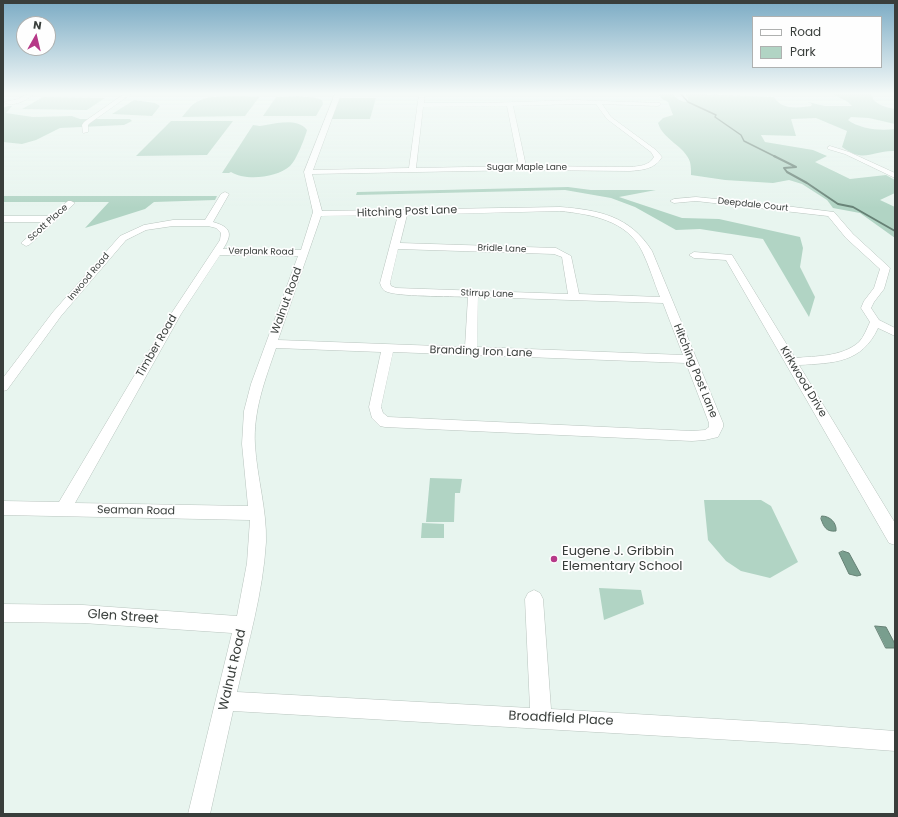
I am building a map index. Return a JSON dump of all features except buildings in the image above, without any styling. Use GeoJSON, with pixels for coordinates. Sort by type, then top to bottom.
{"type":"FeatureCollection","features":[{"type":"Feature","properties":{"kind":"street"},"geometry":{"type":"LineString","coordinates":[[308,172],[323,132]]}},
{"type":"Feature","properties":{"kind":"street"},"geometry":{"type":"LineString","coordinates":[[412,170],[416,132]]}},
{"type":"Feature","properties":{"kind":"street"},"geometry":{"type":"LineString","coordinates":[[515,132],[523,168]]}},
{"type":"Feature","properties":{"kind":"street","name":"Sugar Maple Lane"},"geometry":{"type":"LineString","coordinates":[[308,172],[523,168],[630,169],[644,167],[655,162],[658,157],[654,151],[628,132]]}},
{"type":"Feature","properties":{"kind":"street"},"geometry":{"type":"LineString","coordinates":[[830,148],[847,153],[895,176]]}},
{"type":"Feature","properties":{"kind":"street","name":"Walnut Road"},"geometry":{"type":"LineString","coordinates":[[200,814],[243,625],[255,564],[258,519],[249,460],[249,421],[251,406],[257,384],[316,220],[317,207],[308,179],[308,172]]}},
{"type":"Feature","properties":{"kind":"street"},"geometry":{"type":"LineString","coordinates":[[208,223],[225,194]]}},
{"type":"Feature","properties":{"kind":"street","name":"Deepdale Court"},"geometry":{"type":"LineString","coordinates":[[674,201],[696,199],[831,214],[841,229],[850,238],[890,270]]}},
{"type":"Feature","properties":{"kind":"street","name":"Scott Place"},"geometry":{"type":"LineString","coordinates":[[26,243],[71,203]]}},
{"type":"Feature","properties":{"kind":"street","name":"Hitching Post Lane"},"geometry":{"type":"LineString","coordinates":[[317,214],[560,209],[588,212],[607,217],[629,228],[643,242],[716,423],[716,427],[713,433],[705,436],[385,422],[377,415],[375,407],[388,348]]}},
{"type":"Feature","properties":{"kind":"street","name":"Stirrup Lane"},"geometry":{"type":"LineString","coordinates":[[403,212],[385,283],[387,288],[402,292],[666,300]]}},
{"type":"Feature","properties":{"kind":"street"},"geometry":{"type":"LineString","coordinates":[[3,219],[52,219]]}},
{"type":"Feature","properties":{"kind":"street","name":"Timber Road"},"geometry":{"type":"LineString","coordinates":[[63,509],[176,314],[224,240],[225,233],[219,226],[208,223]]}},
{"type":"Feature","properties":{"kind":"street","name":"Inwood Road"},"geometry":{"type":"LineString","coordinates":[[3,387],[58,314],[123,238],[138,230],[158,224],[208,223]]}},
{"type":"Feature","properties":{"kind":"street","name":"Bridle Lane"},"geometry":{"type":"LineString","coordinates":[[394,246],[556,251],[566,256],[574,297]]}},
{"type":"Feature","properties":{"kind":"street","name":"Verplank Road"},"geometry":{"type":"LineString","coordinates":[[217,252],[304,253]]}},
{"type":"Feature","properties":{"kind":"street","name":"Kirkwood Drive"},"geometry":{"type":"LineString","coordinates":[[694,255],[729,257],[895,538]]}},
{"type":"Feature","properties":{"kind":"street"},"geometry":{"type":"LineString","coordinates":[[890,270],[879,289],[869,301],[866,308],[875,322],[895,332]]}},
{"type":"Feature","properties":{"kind":"street"},"geometry":{"type":"LineString","coordinates":[[471,351],[473,294]]}},
{"type":"Feature","properties":{"kind":"street"},"geometry":{"type":"LineString","coordinates":[[791,362],[835,357],[855,350],[864,343],[875,322]]}},
{"type":"Feature","properties":{"kind":"street","name":"Branding Iron Lane"},"geometry":{"type":"LineString","coordinates":[[272,344],[690,360]]}},
{"type":"Feature","properties":{"kind":"street","name":"Seaman Road"},"geometry":{"type":"LineString","coordinates":[[3,508],[63,509],[258,519]]}},
{"type":"Feature","properties":{"kind":"street"},"geometry":{"type":"LineString","coordinates":[[534,599],[541,718]]}},
{"type":"Feature","properties":{"kind":"street","name":"Glen Street"},"geometry":{"type":"LineString","coordinates":[[3,613],[83,614],[243,625]]}},
{"type":"Feature","properties":{"kind":"street","name":"Broadfield Place"},"geometry":{"type":"LineString","coordinates":[[226,701],[541,718],[895,741]]}},
{"type":"Feature","properties":{"kind":"green space"},"geometry":{"type":"Polygon","coordinates":[[[3,132],[52,132],[36,140],[22,144],[3,142],[3,132]]]}},
{"type":"Feature","properties":{"kind":"green space"},"geometry":{"type":"Polygon","coordinates":[[[160,132],[224,132],[207,155],[136,156],[160,132]]]}},
{"type":"Feature","properties":{"kind":"green space"},"geometry":{"type":"Polygon","coordinates":[[[248,132],[306,132],[297,155],[290,166],[284,170],[269,176],[261,177],[244,177],[231,172],[222,173],[248,132]]]}},
{"type":"Feature","properties":{"kind":"green space"},"geometry":{"type":"Polygon","coordinates":[[[663,132],[795,132],[796,136],[761,135],[765,142],[813,150],[827,156],[815,162],[850,179],[886,175],[895,180],[895,193],[880,200],[895,207],[895,238],[860,213],[833,208],[827,200],[802,184],[789,180],[773,183],[725,180],[691,175],[690,164],[687,156],[663,132]]]}},
{"type":"Feature","properties":{"kind":"green space"},"geometry":{"type":"Polygon","coordinates":[[[847,132],[895,132],[895,151],[857,155],[842,147],[847,132]]]}},
{"type":"Feature","properties":{"kind":"green space"},"geometry":{"type":"Polygon","coordinates":[[[568,187],[591,190],[656,190],[619,197],[682,218],[719,219],[800,237],[803,248],[800,267],[815,297],[809,317],[763,239],[700,229],[676,230],[635,207],[611,198],[565,190],[356,195],[357,192],[568,187]]]}},
{"type":"Feature","properties":{"kind":"green space"},"geometry":{"type":"Polygon","coordinates":[[[3,196],[217,196],[215,200],[154,202],[145,209],[85,228],[109,202],[3,202],[3,196]]]}},
{"type":"Feature","properties":{"kind":"green space"},"geometry":{"type":"Polygon","coordinates":[[[430,478],[462,479],[460,493],[455,493],[454,522],[426,522],[430,478]]]}},
{"type":"Feature","properties":{"kind":"green space"},"geometry":{"type":"Polygon","coordinates":[[[704,500],[761,500],[771,506],[798,562],[770,578],[741,571],[726,561],[708,540],[704,500]]]}},
{"type":"Feature","properties":{"kind":"green space"},"geometry":{"type":"Polygon","coordinates":[[[422,523],[444,524],[444,538],[421,538],[422,523]]]}},
{"type":"Feature","properties":{"kind":"green space"},"geometry":{"type":"Polygon","coordinates":[[[599,588],[641,590],[644,604],[604,620],[599,588]]]}},
{"type":"Feature","properties":{"kind":"shaded area"},"geometry":{"type":"Polygon","coordinates":[[[822,516],[828,517],[832,520],[836,531],[830,531],[826,528],[821,519],[822,516]]]}},
{"type":"Feature","properties":{"kind":"shaded area"},"geometry":{"type":"Polygon","coordinates":[[[843,551],[849,553],[861,575],[857,576],[849,574],[839,553],[843,551]]]}},
{"type":"Feature","properties":{"kind":"shaded area"},"geometry":{"type":"Polygon","coordinates":[[[875,626],[886,627],[895,644],[895,648],[886,648],[875,626]]]}},
{"type":"Feature","properties":{"kind":"waterway"},"geometry":{"type":"LineString","coordinates":[[737,132],[741,135],[744,141],[796,167],[784,168],[787,172],[807,183],[838,204],[853,207],[895,231]]}},
{"type":"Feature","properties":{"kind":"place","name":"Eugene J. Gribbin Elementary School"},"geometry":{"type":"Point","coordinates":[554,559]}}]}
